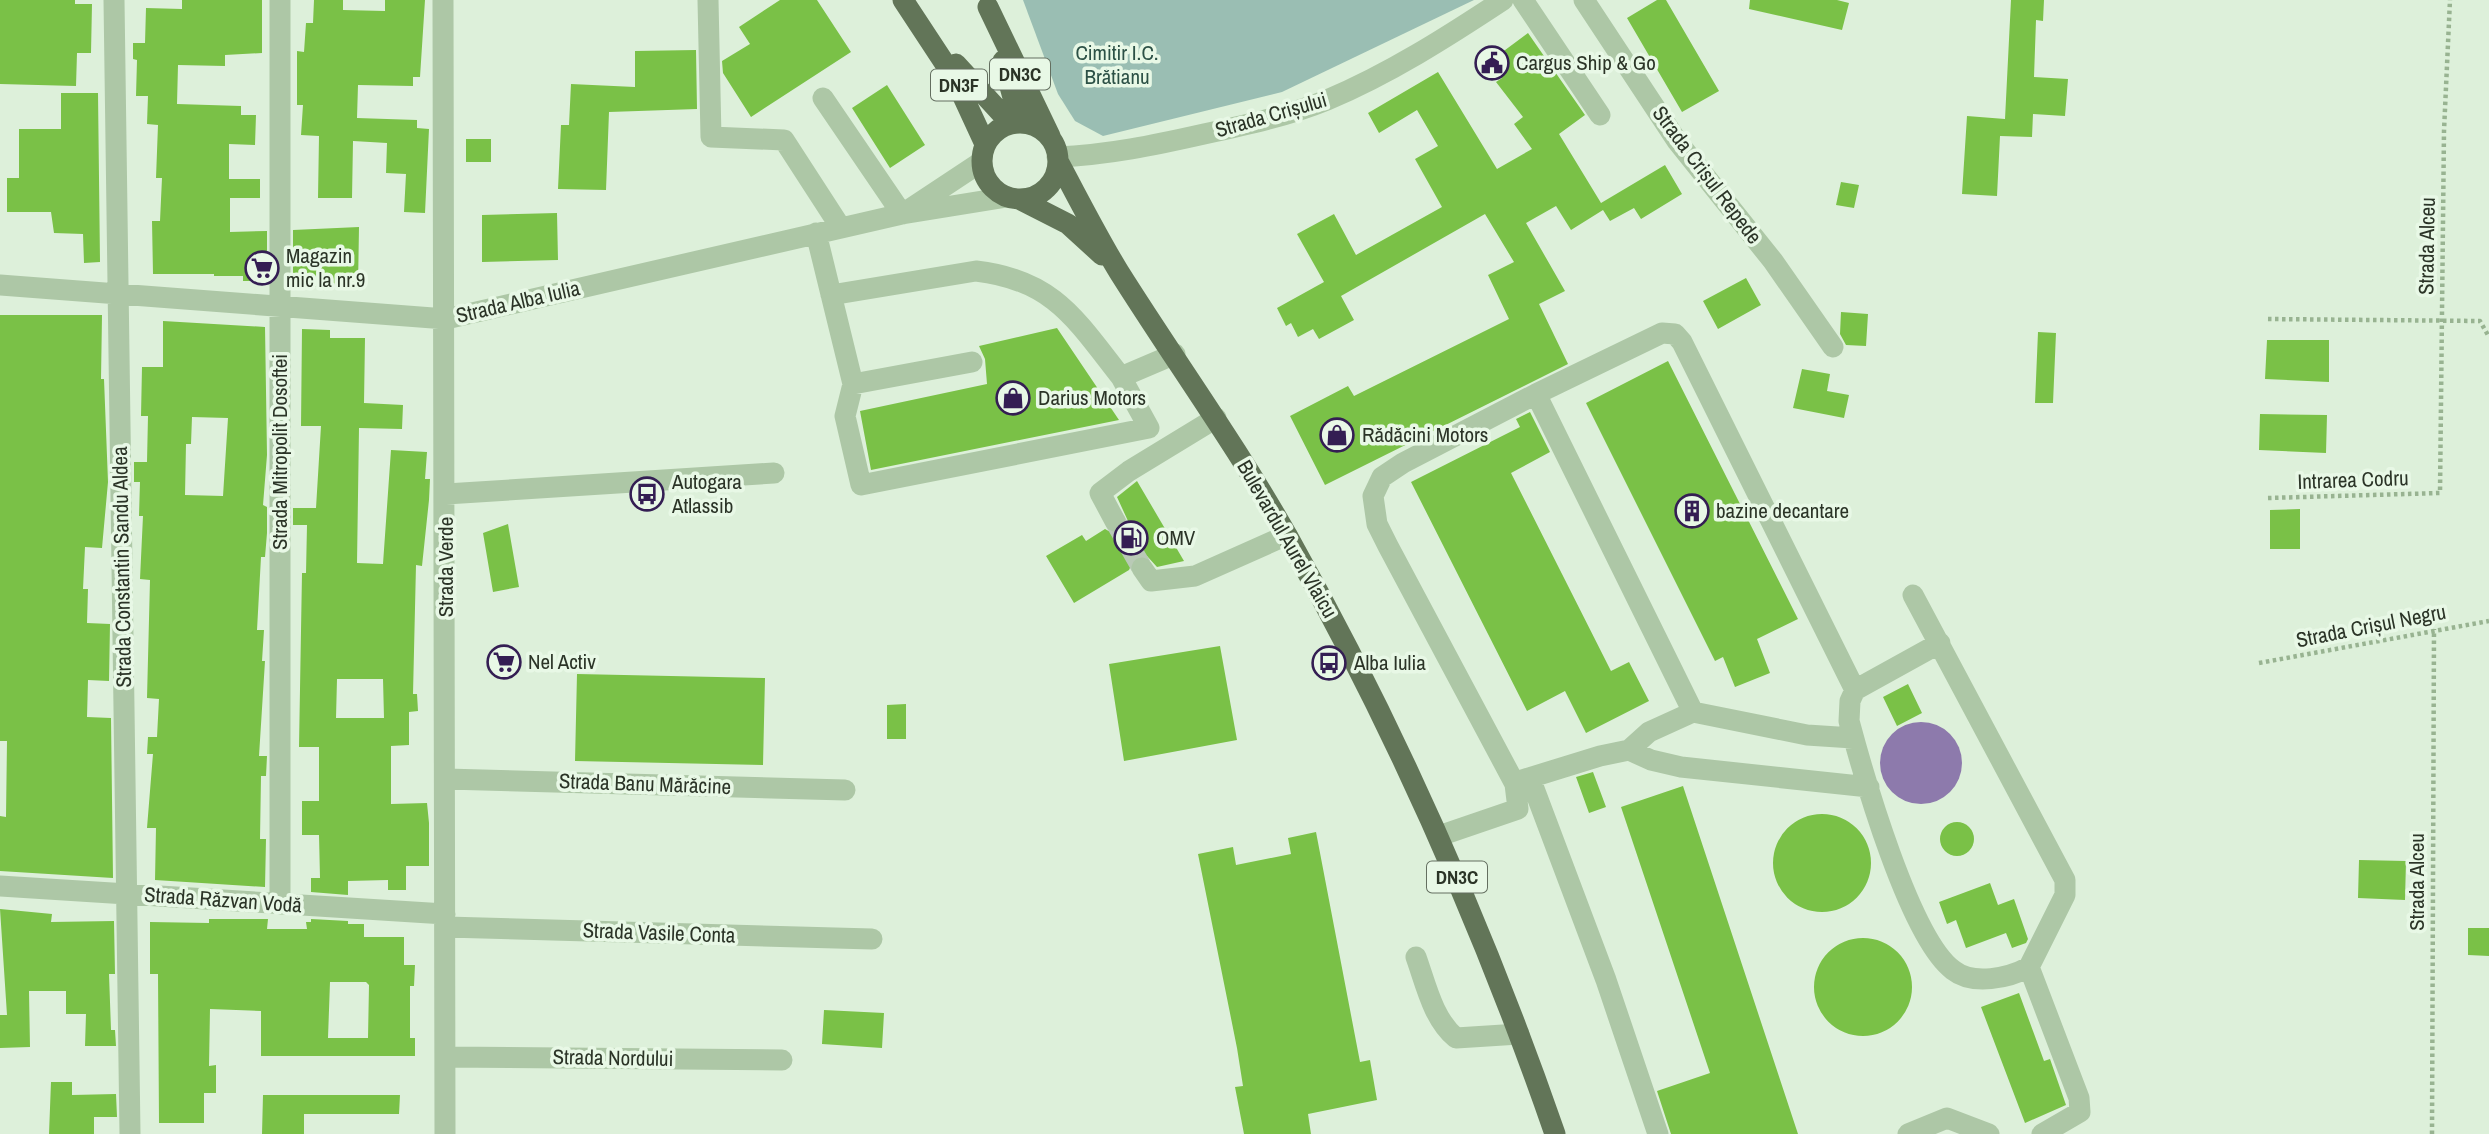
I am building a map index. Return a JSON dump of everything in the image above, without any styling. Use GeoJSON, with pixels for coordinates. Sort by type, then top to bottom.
{"type":"FeatureCollection","features":[{"type":"Feature","properties":{"kind":"main road","name":"DN3F"},"geometry":{"type":"LineString","coordinates":[[902,0],[924,29],[967,99],[983,153]]}},
{"type":"Feature","properties":{"kind":"main road","name":"DN3C"},"geometry":{"type":"LineString","coordinates":[[987,3],[1056,153]]}},
{"type":"Feature","properties":{"kind":"main road","name":"DN3C"},"geometry":{"type":"LineString","coordinates":[[987,3],[1016,123]]}},
{"type":"Feature","properties":{"kind":"main road","name":"DN3F"},"geometry":{"type":"LineString","coordinates":[[924,29],[1016,123]]}},
{"type":"Feature","properties":{"kind":"main road"},"geometry":{"type":"LineString","coordinates":[[1016,123],[1038,127],[1056,153],[1051,183],[1042,191],[1013,198],[989,184],[983,153],[999,129],[1016,123]]}},
{"type":"Feature","properties":{"kind":"main road","name":"Bulevardul Aurel Vlaicu"},"geometry":{"type":"LineString","coordinates":[[1056,153],[1119,271],[1216,418],[1287,535],[1388,724],[1439,836],[1520,1034],[1555,1134]]}},
{"type":"Feature","properties":{"kind":"main road","name":"Bulevardul Aurel Vlaicu"},"geometry":{"type":"LineString","coordinates":[[1013,198],[1068,224],[1119,271]]}},
{"type":"Feature","properties":{"kind":"street","name":"Strada Constantin Sandu Aldea"},"geometry":{"type":"LineString","coordinates":[[114,0],[130,1134]]}},
{"type":"Feature","properties":{"kind":"street","name":"Strada Mitropolit Dosoftei"},"geometry":{"type":"LineString","coordinates":[[280,0],[280,904]]}},
{"type":"Feature","properties":{"kind":"street","name":"Strada Verde"},"geometry":{"type":"LineString","coordinates":[[443,0],[446,319],[445,1134]]}},
{"type":"Feature","properties":{"kind":"street"},"geometry":{"type":"LineString","coordinates":[[708,0],[710,137],[784,140],[841,228]]}},
{"type":"Feature","properties":{"kind":"street","name":"Strada Crișului"},"geometry":{"type":"LineString","coordinates":[[1056,153],[1133,149],[1290,114],[1328,100],[1387,71],[1443,40],[1503,0]]}},
{"type":"Feature","properties":{"kind":"street"},"geometry":{"type":"LineString","coordinates":[[1522,0],[1600,115]]}},
{"type":"Feature","properties":{"kind":"street","name":"Strada Crișul Repede"},"geometry":{"type":"LineString","coordinates":[[1584,0],[1677,141],[1773,261],[1833,347]]}},
{"type":"Feature","properties":{"kind":"street"},"geometry":{"type":"LineString","coordinates":[[824,98],[902,214]]}},
{"type":"Feature","properties":{"kind":"street","name":"Strada Alba Iulia"},"geometry":{"type":"LineString","coordinates":[[902,214],[983,153]]}},
{"type":"Feature","properties":{"kind":"street","name":"Strada Alba Iulia"},"geometry":{"type":"LineString","coordinates":[[0,285],[446,319],[902,214],[1013,198]]}},
{"type":"Feature","properties":{"kind":"street"},"geometry":{"type":"LineString","coordinates":[[816,233],[831,295],[853,384],[845,416],[861,485],[1149,428],[1121,377],[1075,319],[1044,290],[1001,274],[976,271],[831,295]]}},
{"type":"Feature","properties":{"kind":"street"},"geometry":{"type":"LineString","coordinates":[[1658,1134],[1606,980],[1522,780],[1377,524],[1374,496],[1382,477],[1403,463],[1639,342],[1662,333],[1675,334],[1682,342],[1855,690]]}},
{"type":"Feature","properties":{"kind":"street"},"geometry":{"type":"LineString","coordinates":[[1121,377],[1175,354]]}},
{"type":"Feature","properties":{"kind":"street"},"geometry":{"type":"LineString","coordinates":[[853,384],[972,362]]}},
{"type":"Feature","properties":{"kind":"street"},"geometry":{"type":"LineString","coordinates":[[1536,394],[1693,712]]}},
{"type":"Feature","properties":{"kind":"street"},"geometry":{"type":"LineString","coordinates":[[1115,521],[1100,493],[1129,471],[1216,418]]}},
{"type":"Feature","properties":{"kind":"street"},"geometry":{"type":"LineString","coordinates":[[446,494],[774,473]]}},
{"type":"Feature","properties":{"kind":"street"},"geometry":{"type":"LineString","coordinates":[[1142,568],[1152,581],[1195,576],[1287,535]]}},
{"type":"Feature","properties":{"kind":"street"},"geometry":{"type":"LineString","coordinates":[[1913,595],[1940,643],[2065,880],[2065,895],[2029,967],[2014,975],[1984,979],[1954,972],[1929,946],[1919,925],[1849,721],[1850,701],[1855,690],[1940,643]]}},
{"type":"Feature","properties":{"kind":"street"},"geometry":{"type":"LineString","coordinates":[[1522,780],[1629,750],[1649,732],[1693,712],[1807,735],[1853,738]]}},
{"type":"Feature","properties":{"kind":"street"},"geometry":{"type":"LineString","coordinates":[[1629,750],[1651,760],[1681,767],[1870,787]]}},
{"type":"Feature","properties":{"kind":"street","name":"Strada Banu Mărăcine"},"geometry":{"type":"LineString","coordinates":[[446,779],[845,790]]}},
{"type":"Feature","properties":{"kind":"street"},"geometry":{"type":"LineString","coordinates":[[1439,836],[1518,809],[1522,780]]}},
{"type":"Feature","properties":{"kind":"street","name":"Strada Răzvan Vodă"},"geometry":{"type":"LineString","coordinates":[[0,886],[280,904],[445,921]]}},
{"type":"Feature","properties":{"kind":"street","name":"Strada Vasile Conta"},"geometry":{"type":"LineString","coordinates":[[445,921],[872,939]]}},
{"type":"Feature","properties":{"kind":"street"},"geometry":{"type":"LineString","coordinates":[[1416,957],[1437,1013],[1446,1030],[1456,1038],[1520,1034]]}},
{"type":"Feature","properties":{"kind":"street"},"geometry":{"type":"LineString","coordinates":[[2029,967],[2079,1098],[2080,1112],[2042,1134]]}},
{"type":"Feature","properties":{"kind":"street","name":"Strada Nordului"},"geometry":{"type":"LineString","coordinates":[[445,1057],[782,1060]]}},
{"type":"Feature","properties":{"kind":"street"},"geometry":{"type":"LineString","coordinates":[[1908,1134],[1947,1118],[1989,1134]]}},
{"type":"Feature","properties":{"kind":"path","name":"Strada Alceu"},"geometry":{"type":"LineString","coordinates":[[2440,493],[2444,131],[2451,0]]}},
{"type":"Feature","properties":{"kind":"path"},"geometry":{"type":"LineString","coordinates":[[2269,319],[2480,321],[2489,337]]}},
{"type":"Feature","properties":{"kind":"path","name":"Intrarea Codru"},"geometry":{"type":"LineString","coordinates":[[2268,498],[2440,493]]}},
{"type":"Feature","properties":{"kind":"path","name":"Strada Crișul Negru"},"geometry":{"type":"LineString","coordinates":[[2259,663],[2489,621]]}},
{"type":"Feature","properties":{"kind":"path","name":"Strada Alceu"},"geometry":{"type":"LineString","coordinates":[[2432,1134],[2434,629]]}},
{"type":"Feature","properties":{"kind":"green space","name":"Cimitir I.C. Brătianu"},"geometry":{"type":"Polygon","coordinates":[[[1023,0],[1474,0],[1282,92],[1103,136],[1075,121],[1058,94],[1023,0]]]}},
{"type":"Feature","properties":{"kind":"shaded area"},"geometry":{"type":"Polygon","coordinates":[[[1921,722],[1937,725],[1950,734],[1959,747],[1962,763],[1959,779],[1950,792],[1937,801],[1921,804],[1905,801],[1892,792],[1883,779],[1880,763],[1883,747],[1892,734],[1905,725],[1921,722]]]}},
{"type":"Feature","properties":{"kind":"building"},"geometry":{"type":"Polygon","coordinates":[[[0,0],[75,0],[75,4],[92,4],[91,53],[77,53],[76,86],[0,84],[0,0]]]}},
{"type":"Feature","properties":{"kind":"building"},"geometry":{"type":"Polygon","coordinates":[[[182,0],[262,0],[262,53],[225,55],[225,66],[178,65],[177,104],[241,106],[241,115],[256,115],[255,145],[229,144],[229,179],[260,179],[260,198],[230,198],[230,232],[267,231],[267,281],[243,281],[243,276],[214,274],[153,274],[152,221],[160,221],[162,178],[156,178],[158,125],[147,124],[148,96],[136,96],[137,60],[133,59],[133,43],[145,43],[146,8],[182,9],[182,0]]]}},
{"type":"Feature","properties":{"kind":"building"},"geometry":{"type":"Polygon","coordinates":[[[314,0],[343,0],[343,10],[385,11],[385,0],[425,0],[420,77],[413,77],[413,86],[358,85],[357,118],[417,120],[417,128],[429,129],[425,213],[404,212],[406,174],[386,173],[387,143],[353,141],[352,198],[318,198],[319,136],[301,135],[303,105],[297,105],[297,51],[304,52],[306,23],[313,23],[314,0]]]}},
{"type":"Feature","properties":{"kind":"building"},"geometry":{"type":"Polygon","coordinates":[[[780,0],[817,0],[851,52],[751,117],[723,73],[722,61],[750,44],[739,27],[780,0]]]}},
{"type":"Feature","properties":{"kind":"building"},"geometry":{"type":"Polygon","coordinates":[[[1657,0],[1666,0],[1719,91],[1682,112],[1627,18],[1657,0]]]}},
{"type":"Feature","properties":{"kind":"building"},"geometry":{"type":"Polygon","coordinates":[[[1750,0],[1837,0],[1849,3],[1842,30],[1749,9],[1750,0]]]}},
{"type":"Feature","properties":{"kind":"building"},"geometry":{"type":"Polygon","coordinates":[[[2011,0],[2044,0],[2043,21],[2036,20],[2034,77],[2068,79],[2065,116],[2033,114],[2032,137],[2000,136],[1997,196],[1962,194],[1967,116],[2005,119],[2011,0]]]}},
{"type":"Feature","properties":{"kind":"building"},"geometry":{"type":"Polygon","coordinates":[[[1528,33],[1585,115],[1559,134],[1601,203],[1665,165],[1682,194],[1641,219],[1634,208],[1610,221],[1603,210],[1571,230],[1556,206],[1526,223],[1565,291],[1539,304],[1568,364],[1325,485],[1290,416],[1348,386],[1354,396],[1509,319],[1488,275],[1514,262],[1485,214],[1341,296],[1354,320],[1319,339],[1313,329],[1298,337],[1291,323],[1286,326],[1277,308],[1324,282],[1297,234],[1334,214],[1356,255],[1442,207],[1415,159],[1438,146],[1417,110],[1379,133],[1368,113],[1438,72],[1497,169],[1532,149],[1514,124],[1523,117],[1496,82],[1502,78],[1489,62],[1528,33]]]}},
{"type":"Feature","properties":{"kind":"building"},"geometry":{"type":"Polygon","coordinates":[[[696,50],[697,109],[609,112],[606,190],[558,189],[561,125],[569,125],[571,84],[635,87],[635,51],[696,50]]]}},
{"type":"Feature","properties":{"kind":"building"},"geometry":{"type":"Polygon","coordinates":[[[887,85],[925,145],[890,168],[852,108],[887,85]]]}},
{"type":"Feature","properties":{"kind":"building"},"geometry":{"type":"Polygon","coordinates":[[[61,93],[98,93],[100,262],[84,263],[83,234],[54,233],[51,212],[7,212],[7,178],[19,178],[19,129],[61,129],[61,93]]]}},
{"type":"Feature","properties":{"kind":"building"},"geometry":{"type":"Polygon","coordinates":[[[466,139],[491,139],[491,162],[466,162],[466,139]]]}},
{"type":"Feature","properties":{"kind":"building"},"geometry":{"type":"Polygon","coordinates":[[[1841,182],[1859,185],[1854,208],[1836,205],[1841,182]]]}},
{"type":"Feature","properties":{"kind":"building"},"geometry":{"type":"Polygon","coordinates":[[[557,213],[558,260],[482,262],[482,215],[557,213]]]}},
{"type":"Feature","properties":{"kind":"building"},"geometry":{"type":"Polygon","coordinates":[[[359,227],[358,287],[293,287],[293,230],[359,227]]]}},
{"type":"Feature","properties":{"kind":"building"},"geometry":{"type":"Polygon","coordinates":[[[1746,278],[1761,305],[1718,329],[1703,301],[1746,278]]]}},
{"type":"Feature","properties":{"kind":"building"},"geometry":{"type":"Polygon","coordinates":[[[1841,312],[1868,314],[1866,346],[1846,345],[1840,334],[1841,312]]]}},
{"type":"Feature","properties":{"kind":"building"},"geometry":{"type":"Polygon","coordinates":[[[0,315],[102,315],[101,379],[104,379],[108,482],[102,548],[85,547],[83,589],[88,589],[87,623],[110,624],[109,681],[88,680],[87,717],[111,718],[113,878],[0,871],[0,816],[6,817],[7,741],[0,741],[0,315]]]}},
{"type":"Feature","properties":{"kind":"building"},"geometry":{"type":"Polygon","coordinates":[[[163,321],[265,327],[267,455],[263,505],[267,507],[267,533],[265,557],[261,557],[257,630],[264,630],[262,661],[265,661],[259,756],[267,756],[266,776],[261,776],[260,839],[266,839],[265,887],[155,880],[156,828],[147,828],[153,754],[147,754],[148,737],[157,737],[159,699],[147,698],[150,580],[140,579],[143,516],[139,516],[140,482],[134,482],[134,462],[147,462],[148,416],[141,416],[142,367],[163,367],[163,321]],[[192,417],[191,444],[186,444],[185,495],[223,496],[228,418],[192,417]]]}},
{"type":"Feature","properties":{"kind":"building","name":"Darius Motors"},"geometry":{"type":"Polygon","coordinates":[[[1057,328],[1119,420],[871,470],[860,411],[987,384],[985,359],[979,346],[1057,328]]]}},
{"type":"Feature","properties":{"kind":"building"},"geometry":{"type":"Polygon","coordinates":[[[302,329],[330,330],[330,338],[365,338],[364,403],[403,405],[402,429],[359,428],[357,563],[383,564],[391,450],[427,452],[425,479],[430,479],[429,500],[422,566],[416,565],[413,694],[417,694],[418,711],[409,712],[409,745],[391,746],[391,804],[427,803],[429,866],[406,866],[406,890],[388,890],[388,880],[348,881],[348,895],[311,892],[311,878],[320,878],[319,835],[302,835],[302,801],[319,801],[319,747],[299,747],[302,573],[306,573],[307,525],[293,525],[293,508],[316,508],[321,426],[301,426],[302,329]],[[337,679],[336,718],[384,718],[383,679],[337,679]]]}},
{"type":"Feature","properties":{"kind":"building"},"geometry":{"type":"Polygon","coordinates":[[[2038,332],[2056,333],[2053,403],[2035,403],[2038,332]]]}},
{"type":"Feature","properties":{"kind":"building"},"geometry":{"type":"Polygon","coordinates":[[[2267,340],[2329,340],[2329,382],[2265,379],[2267,340]]]}},
{"type":"Feature","properties":{"kind":"building","name":"bazine decantare"},"geometry":{"type":"Polygon","coordinates":[[[1668,361],[1798,619],[1757,639],[1770,673],[1735,687],[1723,657],[1715,661],[1586,403],[1668,361]]]}},
{"type":"Feature","properties":{"kind":"building"},"geometry":{"type":"Polygon","coordinates":[[[1802,369],[1830,374],[1827,391],[1849,395],[1844,418],[1793,408],[1802,369]]]}},
{"type":"Feature","properties":{"kind":"building"},"geometry":{"type":"Polygon","coordinates":[[[1530,412],[1550,452],[1511,473],[1611,671],[1629,662],[1649,701],[1586,733],[1565,691],[1527,711],[1411,482],[1520,427],[1516,419],[1530,412]]]}},
{"type":"Feature","properties":{"kind":"building"},"geometry":{"type":"Polygon","coordinates":[[[2260,414],[2327,415],[2326,453],[2259,450],[2260,414]]]}},
{"type":"Feature","properties":{"kind":"building","name":"OMV"},"geometry":{"type":"Polygon","coordinates":[[[1137,481],[1184,561],[1157,567],[1147,556],[1135,557],[1129,570],[1074,603],[1046,556],[1082,535],[1086,541],[1105,529],[1114,534],[1122,532],[1128,521],[1117,497],[1137,481]]]}},
{"type":"Feature","properties":{"kind":"building"},"geometry":{"type":"Polygon","coordinates":[[[2300,509],[2300,549],[2270,549],[2270,510],[2300,509]]]}},
{"type":"Feature","properties":{"kind":"building"},"geometry":{"type":"Polygon","coordinates":[[[508,524],[519,587],[493,592],[483,533],[508,524]]]}},
{"type":"Feature","properties":{"kind":"building"},"geometry":{"type":"Polygon","coordinates":[[[1220,646],[1237,740],[1124,761],[1109,664],[1220,646]]]}},
{"type":"Feature","properties":{"kind":"building"},"geometry":{"type":"Polygon","coordinates":[[[577,674],[765,678],[763,765],[575,761],[577,674]]]}},
{"type":"Feature","properties":{"kind":"building"},"geometry":{"type":"Polygon","coordinates":[[[1908,684],[1922,713],[1897,726],[1883,697],[1908,684]]]}},
{"type":"Feature","properties":{"kind":"building"},"geometry":{"type":"Polygon","coordinates":[[[906,704],[906,739],[887,739],[887,705],[906,704]]]}},
{"type":"Feature","properties":{"kind":"building"},"geometry":{"type":"Polygon","coordinates":[[[1593,772],[1606,807],[1589,813],[1576,777],[1593,772]]]}},
{"type":"Feature","properties":{"kind":"building"},"geometry":{"type":"Polygon","coordinates":[[[1683,786],[1798,1134],[1671,1134],[1657,1091],[1710,1073],[1621,807],[1683,786]]]}},
{"type":"Feature","properties":{"kind":"building"},"geometry":{"type":"Polygon","coordinates":[[[1822,814],[1841,818],[1856,829],[1867,844],[1871,863],[1867,882],[1856,897],[1841,908],[1822,912],[1803,908],[1788,897],[1777,882],[1773,863],[1777,844],[1788,829],[1803,818],[1822,814]]]}},
{"type":"Feature","properties":{"kind":"building"},"geometry":{"type":"Polygon","coordinates":[[[1957,822],[1969,827],[1974,839],[1969,851],[1957,856],[1945,851],[1940,839],[1945,827],[1957,822]]]}},
{"type":"Feature","properties":{"kind":"building"},"geometry":{"type":"Polygon","coordinates":[[[1316,832],[1360,1062],[1370,1060],[1377,1100],[1308,1114],[1311,1134],[1244,1134],[1235,1087],[1243,1086],[1237,1048],[1198,854],[1233,847],[1236,865],[1291,854],[1288,838],[1316,832]]]}},
{"type":"Feature","properties":{"kind":"building"},"geometry":{"type":"Polygon","coordinates":[[[2359,860],[2406,861],[2405,900],[2358,898],[2359,860]]]}},
{"type":"Feature","properties":{"kind":"building"},"geometry":{"type":"Polygon","coordinates":[[[1990,883],[1998,905],[2014,899],[2028,939],[2026,943],[2012,948],[2006,933],[1966,948],[1956,920],[1947,924],[1939,902],[1990,883]]]}},
{"type":"Feature","properties":{"kind":"building"},"geometry":{"type":"Polygon","coordinates":[[[0,909],[52,914],[51,922],[114,921],[115,974],[109,974],[111,1030],[115,1030],[116,1046],[85,1046],[86,1014],[66,1014],[66,991],[29,991],[30,1047],[0,1048],[0,1015],[7,1015],[0,909]]]}},
{"type":"Feature","properties":{"kind":"building"},"geometry":{"type":"Polygon","coordinates":[[[209,919],[268,919],[267,929],[307,929],[306,922],[311,922],[311,919],[348,921],[348,924],[364,924],[364,937],[404,937],[404,965],[415,965],[414,986],[410,986],[410,1038],[415,1038],[415,1056],[261,1056],[261,1011],[210,1009],[209,1066],[216,1065],[216,1093],[204,1093],[204,1123],[159,1123],[158,974],[150,974],[150,922],[209,923],[209,919]],[[330,982],[328,1038],[368,1038],[369,985],[366,982],[330,982]]]}},
{"type":"Feature","properties":{"kind":"building"},"geometry":{"type":"Polygon","coordinates":[[[2468,928],[2489,928],[2489,956],[2468,955],[2468,928]]]}},
{"type":"Feature","properties":{"kind":"building"},"geometry":{"type":"Polygon","coordinates":[[[1863,938],[1882,942],[1898,952],[1908,968],[1912,987],[1908,1006],[1898,1022],[1882,1032],[1863,1036],[1844,1032],[1828,1022],[1818,1006],[1814,987],[1818,968],[1828,952],[1844,942],[1863,938]]]}},
{"type":"Feature","properties":{"kind":"building"},"geometry":{"type":"Polygon","coordinates":[[[2019,993],[2044,1061],[2050,1059],[2066,1105],[2025,1123],[1981,1007],[2019,993]]]}},
{"type":"Feature","properties":{"kind":"building"},"geometry":{"type":"Polygon","coordinates":[[[824,1010],[884,1013],[882,1048],[822,1044],[824,1010]]]}},
{"type":"Feature","properties":{"kind":"building"},"geometry":{"type":"Polygon","coordinates":[[[51,1082],[72,1082],[72,1095],[116,1094],[117,1117],[94,1117],[94,1134],[49,1134],[51,1082]]]}},
{"type":"Feature","properties":{"kind":"building"},"geometry":{"type":"Polygon","coordinates":[[[263,1095],[400,1095],[399,1114],[304,1114],[304,1134],[262,1134],[263,1095]]]}},
{"type":"Feature","properties":{"kind":"tunnel"},"geometry":{"type":"LineString","coordinates":[[1115,521],[1142,568]]}},
{"type":"Feature","properties":{"kind":"place","name":"Cargus Ship & Go"},"geometry":{"type":"Point","coordinates":[1492,63]}},
{"type":"Feature","properties":{"kind":"place","name":"Magazin mic la nr.9"},"geometry":{"type":"Point","coordinates":[262,268]}},
{"type":"Feature","properties":{"kind":"place","name":"Darius Motors"},"geometry":{"type":"Point","coordinates":[1013,398]}},
{"type":"Feature","properties":{"kind":"place","name":"Rădăcini Motors"},"geometry":{"type":"Point","coordinates":[1337,435]}},
{"type":"Feature","properties":{"kind":"place","name":"Autogara Atlassib"},"geometry":{"type":"Point","coordinates":[647,494]}},
{"type":"Feature","properties":{"kind":"place","name":"bazine decantare"},"geometry":{"type":"Point","coordinates":[1692,511]}},
{"type":"Feature","properties":{"kind":"place","name":"OMV"},"geometry":{"type":"Point","coordinates":[1131,538]}},
{"type":"Feature","properties":{"kind":"place","name":"Nel Activ"},"geometry":{"type":"Point","coordinates":[504,662]}},
{"type":"Feature","properties":{"kind":"place","name":"Alba Iulia"},"geometry":{"type":"Point","coordinates":[1329,663]}}]}
